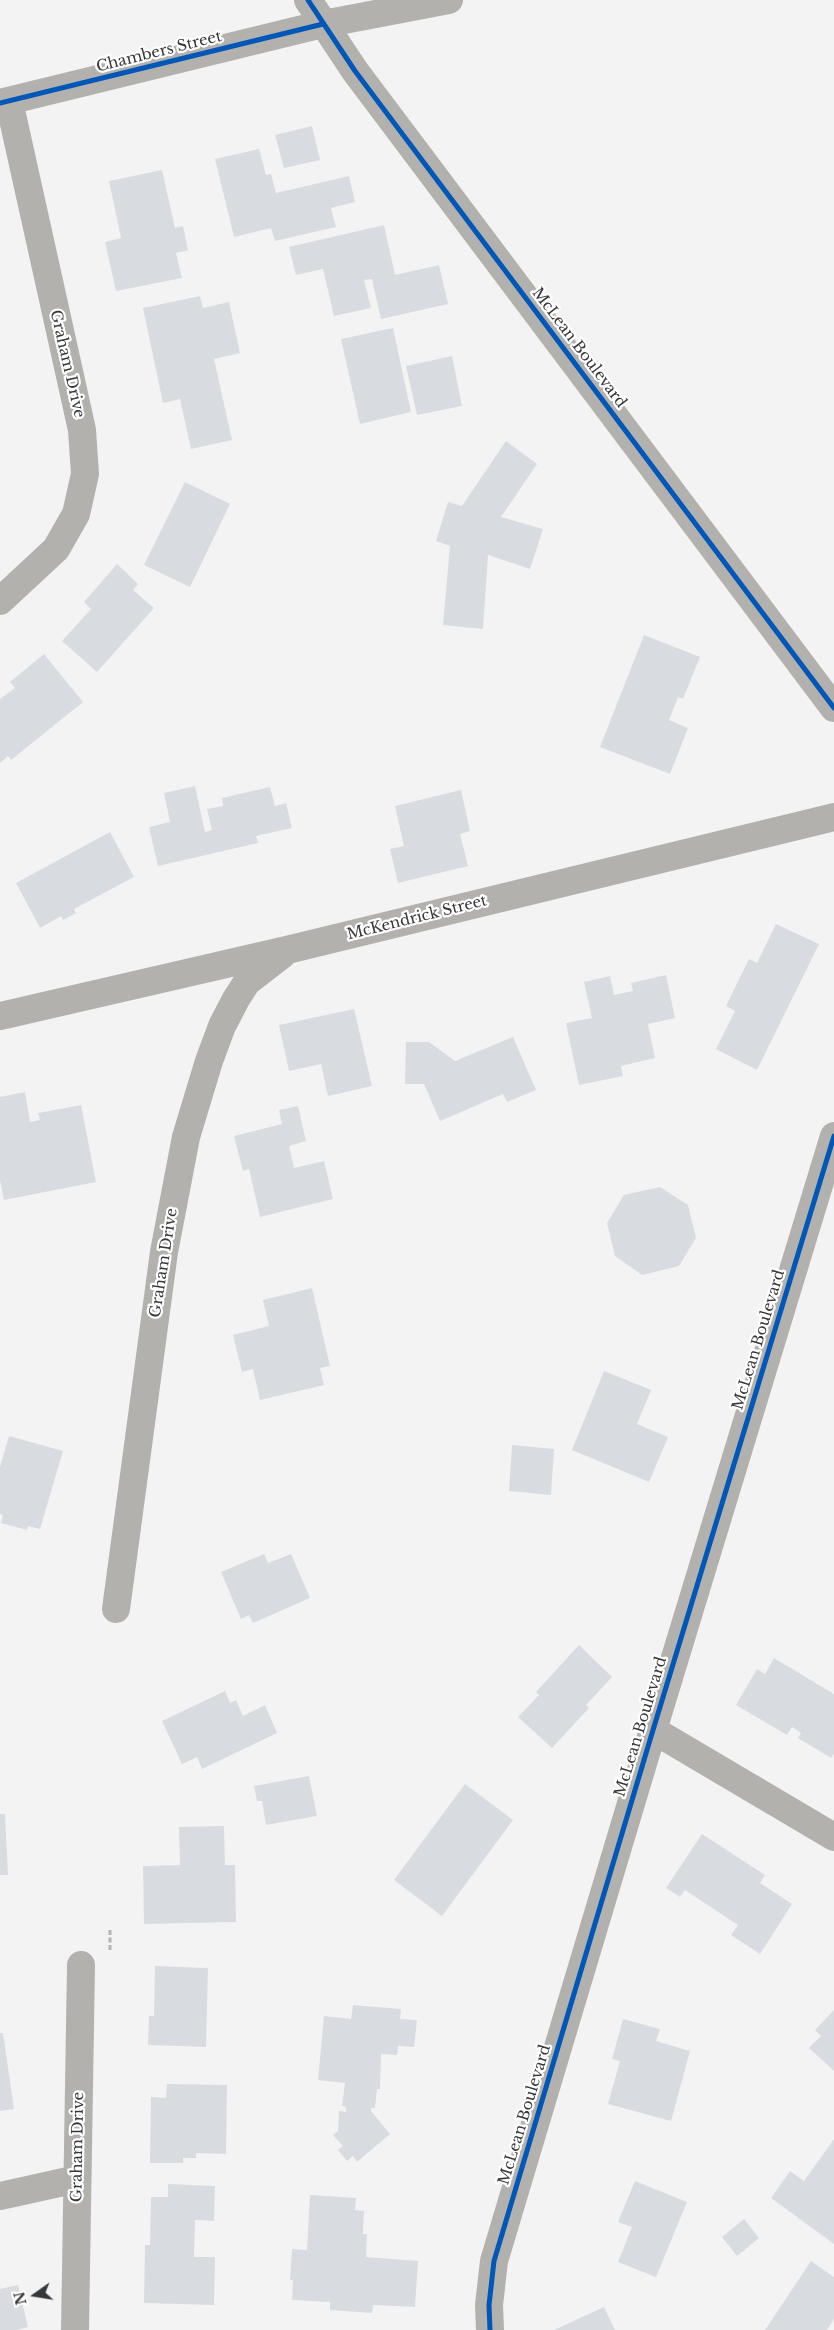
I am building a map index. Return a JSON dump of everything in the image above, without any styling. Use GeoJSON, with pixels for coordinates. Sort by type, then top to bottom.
{"type":"FeatureCollection","features":[{"type":"Feature","properties":{"kind":"street","name":"McLean Boulevard"},"geometry":{"type":"LineString","coordinates":[[308,0],[361,79],[834,708]]}},
{"type":"Feature","properties":{"kind":"street","name":"Chambers Street"},"geometry":{"type":"LineString","coordinates":[[4,102],[323,24],[449,0]]}},
{"type":"Feature","properties":{"kind":"street","name":"Graham Drive"},"geometry":{"type":"LineString","coordinates":[[0,602],[56,549],[76,514],[85,474],[82,430],[4,102]]}},
{"type":"Feature","properties":{"kind":"street","name":"McKendrick Street"},"geometry":{"type":"LineString","coordinates":[[0,1016],[291,949],[834,817]]}},
{"type":"Feature","properties":{"kind":"street","name":"Graham Drive"},"geometry":{"type":"LineString","coordinates":[[116,1609],[164,1252],[186,1137],[212,1052],[222,1026],[236,999],[248,982],[291,949]]}},
{"type":"Feature","properties":{"kind":"street"},"geometry":{"type":"LineString","coordinates":[[201,970],[220,978],[236,999]]}},
{"type":"Feature","properties":{"kind":"street","name":"McLean Boulevard"},"geometry":{"type":"LineString","coordinates":[[490,2330],[489,2305],[494,2261],[834,1136]]}},
{"type":"Feature","properties":{"kind":"street","name":"McLean Boulevard"},"geometry":{"type":"LineString","coordinates":[[653,1730],[834,1837]]}},
{"type":"Feature","properties":{"kind":"street","name":"Graham Drive"},"geometry":{"type":"LineString","coordinates":[[75,2330],[82,1965]]}},
{"type":"Feature","properties":{"kind":"street"},"geometry":{"type":"LineString","coordinates":[[0,2196],[77,2179]]}},
{"type":"Feature","properties":{"kind":"building"},"geometry":{"type":"Polygon","coordinates":[[[312,126],[320,160],[284,168],[275,135],[312,126]]]}},
{"type":"Feature","properties":{"kind":"building"},"geometry":{"type":"Polygon","coordinates":[[[259,149],[266,175],[271,174],[276,193],[349,176],[355,202],[331,208],[336,227],[275,241],[271,228],[234,237],[215,159],[259,149]]]}},
{"type":"Feature","properties":{"kind":"building"},"geometry":{"type":"Polygon","coordinates":[[[162,170],[175,228],[183,226],[188,250],[176,253],[182,278],[116,291],[105,242],[121,238],[109,181],[162,170]]]}},
{"type":"Feature","properties":{"kind":"building"},"geometry":{"type":"Polygon","coordinates":[[[384,225],[395,275],[439,265],[448,304],[381,319],[372,279],[364,280],[371,308],[334,316],[323,269],[296,275],[289,247],[384,225]]]}},
{"type":"Feature","properties":{"kind":"building"},"geometry":{"type":"Polygon","coordinates":[[[200,296],[203,308],[229,302],[240,353],[214,359],[232,440],[191,449],[180,399],[163,403],[143,308],[200,296]]]}},
{"type":"Feature","properties":{"kind":"building"},"geometry":{"type":"Polygon","coordinates":[[[393,328],[411,412],[360,424],[341,339],[393,328]]]}},
{"type":"Feature","properties":{"kind":"building"},"geometry":{"type":"Polygon","coordinates":[[[452,356],[462,406],[417,415],[406,366],[452,356]]]}},
{"type":"Feature","properties":{"kind":"building"},"geometry":{"type":"Polygon","coordinates":[[[506,441],[537,464],[501,517],[543,529],[530,569],[488,555],[483,629],[443,625],[450,546],[436,541],[448,502],[462,506],[506,441]]]}},
{"type":"Feature","properties":{"kind":"building"},"geometry":{"type":"Polygon","coordinates":[[[185,482],[230,504],[190,587],[144,565],[185,482]]]}},
{"type":"Feature","properties":{"kind":"building"},"geometry":{"type":"Polygon","coordinates":[[[117,564],[138,584],[133,590],[154,608],[97,672],[62,641],[91,609],[84,602],[117,564]]]}},
{"type":"Feature","properties":{"kind":"building"},"geometry":{"type":"Polygon","coordinates":[[[644,635],[700,657],[683,699],[678,697],[669,720],[688,728],[670,774],[600,747],[644,635]]]}},
{"type":"Feature","properties":{"kind":"building"},"geometry":{"type":"Polygon","coordinates":[[[44,654],[83,702],[11,760],[8,756],[0,763],[0,699],[15,688],[10,682],[44,654]]]}},
{"type":"Feature","properties":{"kind":"building"},"geometry":{"type":"Polygon","coordinates":[[[195,786],[205,832],[212,830],[207,809],[223,806],[222,798],[270,787],[275,806],[286,803],[292,828],[256,836],[258,843],[158,866],[149,827],[170,822],[164,793],[195,786]]]}},
{"type":"Feature","properties":{"kind":"building"},"geometry":{"type":"Polygon","coordinates":[[[461,790],[470,831],[460,834],[468,866],[398,883],[390,849],[404,846],[395,806],[461,790]]]}},
{"type":"Feature","properties":{"kind":"building"},"geometry":{"type":"Polygon","coordinates":[[[110,832],[134,877],[74,909],[76,913],[63,920],[61,916],[40,928],[16,883],[110,832]]]}},
{"type":"Feature","properties":{"kind":"building"},"geometry":{"type":"Polygon","coordinates":[[[776,924],[819,944],[757,1070],[716,1049],[735,1011],[726,1006],[749,959],[757,963],[776,924]]]}},
{"type":"Feature","properties":{"kind":"building"},"geometry":{"type":"Polygon","coordinates":[[[666,975],[675,1018],[648,1024],[655,1058],[621,1066],[623,1076],[579,1085],[566,1023],[592,1018],[584,982],[610,976],[614,995],[633,991],[631,983],[666,975]]]}},
{"type":"Feature","properties":{"kind":"building"},"geometry":{"type":"Polygon","coordinates":[[[354,1009],[372,1086],[328,1096],[321,1064],[289,1071],[279,1025],[354,1009]]]}},
{"type":"Feature","properties":{"kind":"building"},"geometry":{"type":"Polygon","coordinates":[[[513,1037],[536,1090],[507,1102],[503,1094],[440,1121],[424,1084],[405,1084],[406,1042],[429,1042],[455,1061],[513,1037]]]}},
{"type":"Feature","properties":{"kind":"building"},"geometry":{"type":"Polygon","coordinates":[[[25,1092],[30,1122],[40,1120],[38,1113],[81,1105],[96,1182],[4,1200],[0,1180],[0,1097],[25,1092]]]}},
{"type":"Feature","properties":{"kind":"building"},"geometry":{"type":"Polygon","coordinates":[[[298,1106],[306,1141],[289,1146],[294,1168],[324,1161],[333,1199],[260,1217],[249,1169],[243,1171],[234,1136],[282,1124],[279,1110],[298,1106]]]}},
{"type":"Feature","properties":{"kind":"building"},"geometry":{"type":"Polygon","coordinates":[[[660,1187],[688,1205],[696,1238],[679,1266],[642,1275],[615,1256],[607,1223],[624,1195],[660,1187]]]}},
{"type":"Feature","properties":{"kind":"building"},"geometry":{"type":"Polygon","coordinates":[[[312,1288],[330,1366],[320,1368],[324,1385],[260,1400],[253,1369],[242,1372],[233,1335],[269,1326],[263,1300],[312,1288]]]}},
{"type":"Feature","properties":{"kind":"building"},"geometry":{"type":"Polygon","coordinates":[[[604,1371],[651,1390],[637,1424],[668,1437],[649,1482],[572,1450],[604,1371]]]}},
{"type":"Feature","properties":{"kind":"building"},"geometry":{"type":"Polygon","coordinates":[[[9,1436],[63,1451],[40,1529],[28,1526],[27,1530],[1,1523],[3,1515],[0,1514],[0,1467],[9,1436]]]}},
{"type":"Feature","properties":{"kind":"building"},"geometry":{"type":"Polygon","coordinates":[[[512,1445],[554,1449],[551,1495],[509,1491],[512,1445]]]}},
{"type":"Feature","properties":{"kind":"building"},"geometry":{"type":"Polygon","coordinates":[[[264,1554],[268,1563],[291,1554],[310,1598],[253,1623],[249,1615],[241,1619],[221,1572],[264,1554]]]}},
{"type":"Feature","properties":{"kind":"building"},"geometry":{"type":"Polygon","coordinates":[[[579,1645],[612,1677],[586,1705],[589,1708],[552,1748],[518,1717],[539,1695],[536,1692],[579,1645]]]}},
{"type":"Feature","properties":{"kind":"building"},"geometry":{"type":"Polygon","coordinates":[[[774,1658],[834,1694],[834,1754],[831,1758],[798,1738],[801,1733],[792,1727],[787,1735],[736,1705],[757,1669],[765,1674],[774,1658]]]}},
{"type":"Feature","properties":{"kind":"building"},"geometry":{"type":"Polygon","coordinates":[[[225,1691],[230,1703],[236,1700],[243,1716],[265,1705],[277,1733],[202,1769],[197,1757],[182,1764],[162,1721],[225,1691]]]}},
{"type":"Feature","properties":{"kind":"building"},"geometry":{"type":"Polygon","coordinates":[[[309,1776],[317,1816],[266,1825],[262,1801],[257,1801],[254,1786],[309,1776]]]}},
{"type":"Feature","properties":{"kind":"building"},"geometry":{"type":"Polygon","coordinates":[[[465,1784],[513,1820],[442,1916],[394,1880],[465,1784]]]}},
{"type":"Feature","properties":{"kind":"building"},"geometry":{"type":"Polygon","coordinates":[[[0,1814],[5,1814],[8,1875],[0,1875],[0,1814]]]}},
{"type":"Feature","properties":{"kind":"building"},"geometry":{"type":"Polygon","coordinates":[[[224,1826],[225,1865],[235,1865],[236,1922],[144,1924],[143,1866],[180,1865],[179,1827],[224,1826]]]}},
{"type":"Feature","properties":{"kind":"building"},"geometry":{"type":"Polygon","coordinates":[[[702,1834],[765,1875],[760,1883],[792,1904],[760,1954],[731,1935],[738,1925],[685,1890],[680,1897],[666,1888],[702,1834]]]}},
{"type":"Feature","properties":{"kind":"building"},"geometry":{"type":"Polygon","coordinates":[[[155,1966],[208,1968],[206,2047],[148,2045],[149,2016],[154,2016],[155,1966]]]}},
{"type":"Feature","properties":{"kind":"building"},"geometry":{"type":"Polygon","coordinates":[[[353,2005],[401,2009],[400,2019],[417,2020],[414,2047],[398,2046],[397,2055],[381,2054],[380,2089],[377,2089],[375,2108],[371,2108],[371,2111],[390,2134],[357,2162],[353,2156],[347,2161],[338,2150],[343,2146],[333,2135],[338,2131],[339,2111],[346,2112],[346,2107],[342,2106],[345,2083],[318,2080],[324,2016],[351,2019],[353,2005]]]}},
{"type":"Feature","properties":{"kind":"building"},"geometry":{"type":"Polygon","coordinates":[[[834,2010],[834,2071],[809,2048],[821,2036],[815,2030],[834,2010]]]}},
{"type":"Feature","properties":{"kind":"building"},"geometry":{"type":"Polygon","coordinates":[[[623,2019],[660,2029],[656,2041],[690,2051],[671,2121],[608,2104],[620,2061],[612,2059],[623,2019]]]}},
{"type":"Feature","properties":{"kind":"building"},"geometry":{"type":"Polygon","coordinates":[[[0,2033],[3,2033],[14,2109],[0,2111],[0,2033]]]}},
{"type":"Feature","properties":{"kind":"building"},"geometry":{"type":"Polygon","coordinates":[[[167,2084],[227,2085],[226,2154],[196,2153],[196,2158],[183,2158],[183,2163],[150,2163],[151,2097],[166,2098],[167,2084]]]}},
{"type":"Feature","properties":{"kind":"building"},"geometry":{"type":"Polygon","coordinates":[[[834,2139],[834,2244],[771,2198],[790,2171],[804,2181],[834,2139]]]}},
{"type":"Feature","properties":{"kind":"building"},"geometry":{"type":"Polygon","coordinates":[[[635,2181],[687,2202],[656,2277],[618,2262],[632,2227],[618,2222],[635,2181]]]}},
{"type":"Feature","properties":{"kind":"building"},"geometry":{"type":"Polygon","coordinates":[[[168,2184],[215,2186],[214,2221],[195,2220],[194,2257],[215,2257],[214,2305],[144,2303],[145,2245],[150,2245],[151,2197],[168,2197],[168,2184]]]}},
{"type":"Feature","properties":{"kind":"building"},"geometry":{"type":"Polygon","coordinates":[[[310,2195],[356,2198],[355,2210],[364,2211],[363,2234],[367,2234],[366,2257],[418,2261],[415,2307],[373,2305],[372,2313],[330,2310],[330,2302],[292,2300],[293,2280],[290,2280],[292,2249],[307,2250],[310,2195]]]}},
{"type":"Feature","properties":{"kind":"building"},"geometry":{"type":"Polygon","coordinates":[[[744,2219],[759,2238],[737,2256],[722,2237],[744,2219]]]}},
{"type":"Feature","properties":{"kind":"building"},"geometry":{"type":"Polygon","coordinates":[[[811,2261],[834,2277],[834,2319],[827,2330],[765,2330],[811,2261]]]}},
{"type":"Feature","properties":{"kind":"building"},"geometry":{"type":"Polygon","coordinates":[[[18,2285],[28,2327],[17,2330],[0,2330],[0,2289],[18,2285]]]}},
{"type":"Feature","properties":{"kind":"building"},"geometry":{"type":"Polygon","coordinates":[[[604,2307],[615,2330],[554,2330],[604,2307]]]}},
{"type":"Feature","properties":{"kind":"cycle path"},"geometry":{"type":"LineString","coordinates":[[308,0],[355,71],[834,708]]}},
{"type":"Feature","properties":{"kind":"cycle path"},"geometry":{"type":"LineString","coordinates":[[0,103],[323,24]]}},
{"type":"Feature","properties":{"kind":"cycle path"},"geometry":{"type":"LineString","coordinates":[[490,2330],[489,2305],[494,2261],[834,1136]]}}]}
